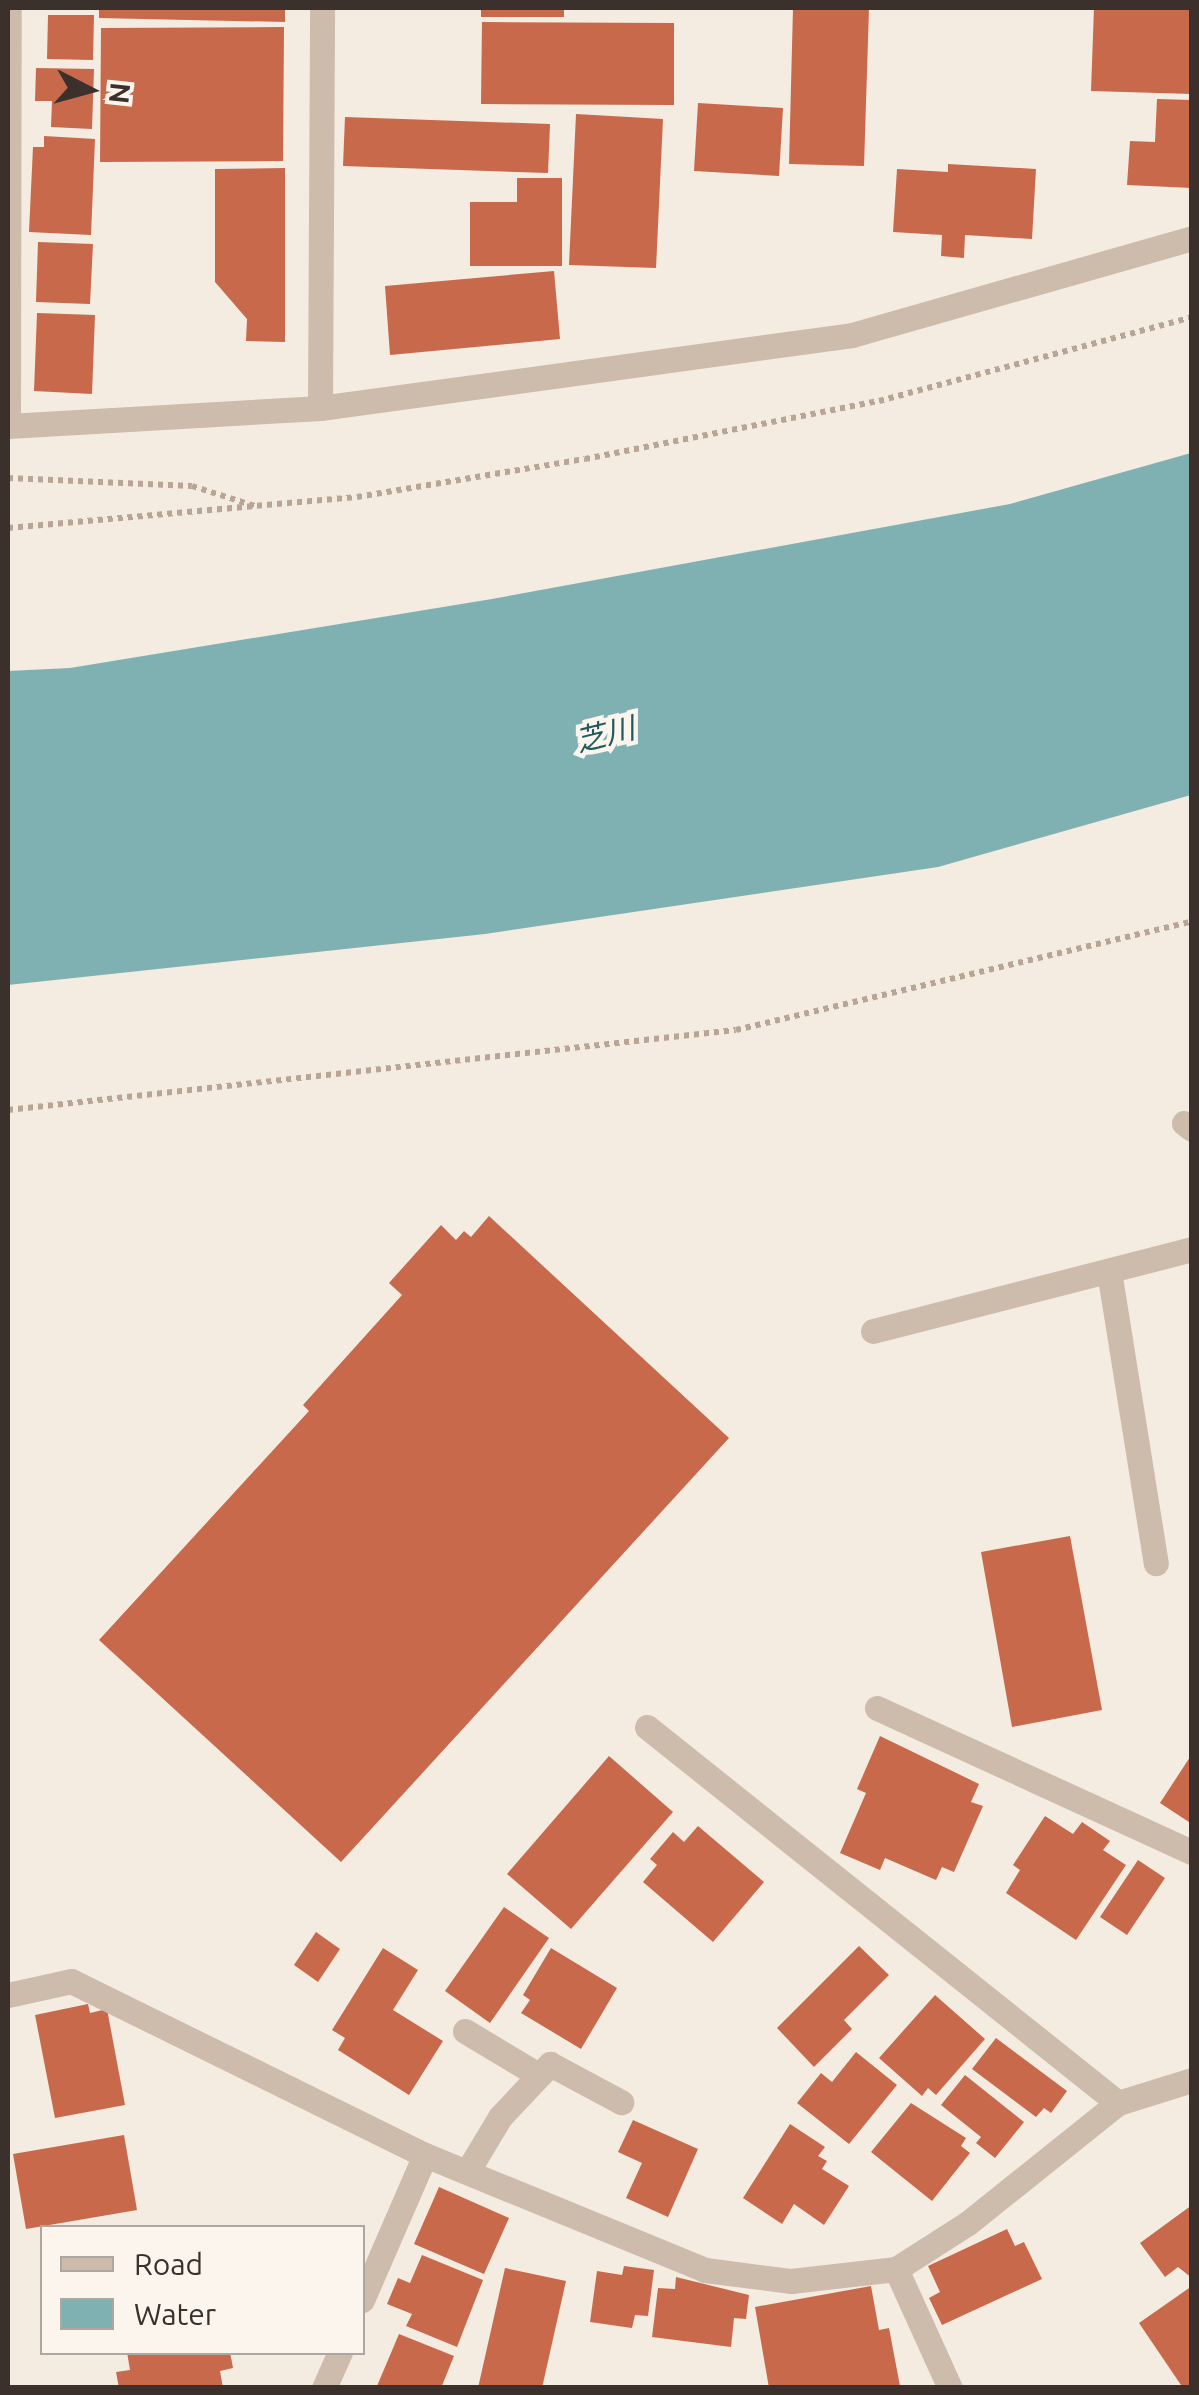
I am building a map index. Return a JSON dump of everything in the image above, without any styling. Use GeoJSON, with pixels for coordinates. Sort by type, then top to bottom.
{"type":"FeatureCollection","features":[{"type":"Feature","properties":{"kind":"street"},"geometry":{"type":"LineString","coordinates":[[8,8],[8,414]]}},
{"type":"Feature","properties":{"kind":"street"},"geometry":{"type":"LineString","coordinates":[[320,408],[322,8]]}},
{"type":"Feature","properties":{"kind":"street"},"geometry":{"type":"LineString","coordinates":[[8,426],[320,408],[852,335],[1192,238]]}},
{"type":"Feature","properties":{"kind":"street"},"geometry":{"type":"LineString","coordinates":[[874,1331],[1192,1250]]}},
{"type":"Feature","properties":{"kind":"street"},"geometry":{"type":"LineString","coordinates":[[1109,1271],[1156,1563]]}},
{"type":"Feature","properties":{"kind":"street"},"geometry":{"type":"LineString","coordinates":[[877,1708],[1192,1852]]}},
{"type":"Feature","properties":{"kind":"street"},"geometry":{"type":"LineString","coordinates":[[647,1726],[1118,2104]]}},
{"type":"Feature","properties":{"kind":"street"},"geometry":{"type":"LineString","coordinates":[[8,1995],[71,1981],[425,2155],[705,2270],[792,2281],[896,2269],[968,2223],[1118,2104],[1192,2080]]}},
{"type":"Feature","properties":{"kind":"street"},"geometry":{"type":"LineString","coordinates":[[465,2031],[535,2073]]}},
{"type":"Feature","properties":{"kind":"street"},"geometry":{"type":"LineString","coordinates":[[467,2172],[535,2073],[550,2064],[620,2102]]}},
{"type":"Feature","properties":{"kind":"street"},"geometry":{"type":"LineString","coordinates":[[365,2293],[425,2155]]}},
{"type":"Feature","properties":{"kind":"street"},"geometry":{"type":"LineString","coordinates":[[896,2269],[950,2388]]}},
{"type":"Feature","properties":{"kind":"street"},"geometry":{"type":"LineString","coordinates":[[324,2388],[339,2355]]}},
{"type":"Feature","properties":{"kind":"path"},"geometry":{"type":"LineString","coordinates":[[8,528],[262,508],[585,459],[879,401],[1192,317]]}},
{"type":"Feature","properties":{"kind":"path"},"geometry":{"type":"LineString","coordinates":[[8,478],[192,486],[262,508]]}},
{"type":"Feature","properties":{"kind":"path"},"geometry":{"type":"LineString","coordinates":[[8,1110],[736,1030],[1192,921]]}},
{"type":"Feature","properties":{"kind":"water","name":"芝川"},"geometry":{"type":"Polygon","coordinates":[[[1191,453],[1191,795],[938,867],[485,934],[8,985],[8,671],[70,668],[492,599],[1010,504],[1191,453]]]}},
{"type":"Feature","properties":{"kind":"building"},"geometry":{"type":"Polygon","coordinates":[[[99,8],[285,8],[285,22],[99,18],[99,8]]]}},
{"type":"Feature","properties":{"kind":"building"},"geometry":{"type":"Polygon","coordinates":[[[481,8],[564,8],[564,17],[481,17],[481,8]]]}},
{"type":"Feature","properties":{"kind":"building"},"geometry":{"type":"Polygon","coordinates":[[[793,8],[869,8],[864,166],[789,164],[793,8]]]}},
{"type":"Feature","properties":{"kind":"building"},"geometry":{"type":"Polygon","coordinates":[[[1094,8],[1192,8],[1192,94],[1091,91],[1094,8]]]}},
{"type":"Feature","properties":{"kind":"building"},"geometry":{"type":"Polygon","coordinates":[[[48,15],[94,15],[93,60],[47,59],[48,15]]]}},
{"type":"Feature","properties":{"kind":"building"},"geometry":{"type":"Polygon","coordinates":[[[482,22],[674,23],[674,105],[481,104],[482,22]]]}},
{"type":"Feature","properties":{"kind":"building"},"geometry":{"type":"Polygon","coordinates":[[[284,27],[283,161],[100,162],[101,28],[284,27]]]}},
{"type":"Feature","properties":{"kind":"building"},"geometry":{"type":"Polygon","coordinates":[[[36,68],[94,69],[92,129],[51,127],[52,101],[35,101],[36,68]]]}},
{"type":"Feature","properties":{"kind":"building"},"geometry":{"type":"Polygon","coordinates":[[[1157,99],[1192,100],[1192,188],[1127,185],[1130,141],[1155,142],[1157,99]]]}},
{"type":"Feature","properties":{"kind":"building"},"geometry":{"type":"Polygon","coordinates":[[[698,103],[783,108],[779,176],[694,171],[698,103]]]}},
{"type":"Feature","properties":{"kind":"building"},"geometry":{"type":"Polygon","coordinates":[[[576,114],[663,119],[656,268],[569,265],[576,114]]]}},
{"type":"Feature","properties":{"kind":"building"},"geometry":{"type":"Polygon","coordinates":[[[345,117],[550,124],[548,173],[343,166],[345,117]]]}},
{"type":"Feature","properties":{"kind":"building"},"geometry":{"type":"Polygon","coordinates":[[[44,136],[95,139],[91,235],[29,232],[33,147],[44,147],[44,136]]]}},
{"type":"Feature","properties":{"kind":"building"},"geometry":{"type":"Polygon","coordinates":[[[948,164],[1036,169],[1032,239],[965,235],[964,258],[941,256],[942,235],[893,232],[897,169],[948,172],[948,164]]]}},
{"type":"Feature","properties":{"kind":"building"},"geometry":{"type":"Polygon","coordinates":[[[285,168],[285,342],[246,341],[247,319],[215,282],[215,169],[285,168]]]}},
{"type":"Feature","properties":{"kind":"building"},"geometry":{"type":"Polygon","coordinates":[[[517,178],[562,178],[562,266],[470,266],[470,202],[517,202],[517,178]]]}},
{"type":"Feature","properties":{"kind":"building"},"geometry":{"type":"Polygon","coordinates":[[[38,242],[93,244],[90,304],[36,302],[38,242]]]}},
{"type":"Feature","properties":{"kind":"building"},"geometry":{"type":"Polygon","coordinates":[[[554,271],[560,339],[390,355],[385,286],[554,271]]]}},
{"type":"Feature","properties":{"kind":"building"},"geometry":{"type":"Polygon","coordinates":[[[37,313],[95,315],[92,394],[34,391],[37,313]]]}},
{"type":"Feature","properties":{"kind":"building"},"geometry":{"type":"Polygon","coordinates":[[[489,1216],[729,1438],[341,1862],[99,1640],[309,1411],[303,1405],[402,1295],[389,1283],[441,1225],[456,1240],[464,1231],[471,1237],[489,1216]]]}},
{"type":"Feature","properties":{"kind":"building"},"geometry":{"type":"Polygon","coordinates":[[[1070,1536],[1102,1710],[1012,1727],[981,1552],[1070,1536]]]}},
{"type":"Feature","properties":{"kind":"building"},"geometry":{"type":"Polygon","coordinates":[[[880,1736],[979,1784],[971,1802],[983,1806],[954,1872],[942,1867],[936,1880],[885,1858],[880,1870],[840,1853],[866,1793],[857,1789],[880,1736]]]}},
{"type":"Feature","properties":{"kind":"building"},"geometry":{"type":"Polygon","coordinates":[[[1192,1754],[1192,1824],[1160,1803],[1192,1754]]]}},
{"type":"Feature","properties":{"kind":"building"},"geometry":{"type":"Polygon","coordinates":[[[609,1756],[673,1812],[571,1929],[507,1874],[609,1756]]]}},
{"type":"Feature","properties":{"kind":"building"},"geometry":{"type":"Polygon","coordinates":[[[1045,1816],[1073,1834],[1082,1822],[1110,1841],[1103,1850],[1126,1865],[1076,1940],[1006,1893],[1020,1870],[1013,1865],[1045,1816]]]}},
{"type":"Feature","properties":{"kind":"building"},"geometry":{"type":"Polygon","coordinates":[[[698,1826],[764,1882],[713,1942],[643,1882],[657,1865],[650,1859],[673,1832],[684,1842],[698,1826]]]}},
{"type":"Feature","properties":{"kind":"building"},"geometry":{"type":"Polygon","coordinates":[[[1138,1860],[1165,1878],[1127,1935],[1100,1917],[1138,1860]]]}},
{"type":"Feature","properties":{"kind":"building"},"geometry":{"type":"Polygon","coordinates":[[[504,1907],[549,1938],[490,2023],[445,1991],[504,1907]]]}},
{"type":"Feature","properties":{"kind":"building"},"geometry":{"type":"Polygon","coordinates":[[[316,1932],[340,1949],[318,1982],[294,1965],[316,1932]]]}},
{"type":"Feature","properties":{"kind":"building"},"geometry":{"type":"Polygon","coordinates":[[[859,1946],[889,1975],[844,2020],[852,2029],[814,2067],[777,2028],[859,1946]]]}},
{"type":"Feature","properties":{"kind":"building"},"geometry":{"type":"Polygon","coordinates":[[[383,1948],[418,1970],[393,2010],[443,2041],[409,2095],[338,2050],[345,2038],[332,2030],[383,1948]]]}},
{"type":"Feature","properties":{"kind":"building"},"geometry":{"type":"Polygon","coordinates":[[[551,1948],[617,1988],[581,2049],[521,2013],[530,2000],[523,1995],[551,1948]]]}},
{"type":"Feature","properties":{"kind":"building"},"geometry":{"type":"Polygon","coordinates":[[[935,1995],[985,2039],[936,2095],[928,2088],[922,2096],[879,2058],[935,1995]]]}},
{"type":"Feature","properties":{"kind":"building"},"geometry":{"type":"Polygon","coordinates":[[[88,2004],[90,2013],[107,2009],[125,2105],[55,2118],[35,2015],[88,2004]]]}},
{"type":"Feature","properties":{"kind":"building"},"geometry":{"type":"Polygon","coordinates":[[[996,2038],[1067,2091],[1051,2113],[1044,2108],[1036,2117],[972,2069],[996,2038]]]}},
{"type":"Feature","properties":{"kind":"building"},"geometry":{"type":"Polygon","coordinates":[[[856,2052],[897,2085],[849,2144],[797,2103],[821,2073],[832,2082],[856,2052]]]}},
{"type":"Feature","properties":{"kind":"building"},"geometry":{"type":"Polygon","coordinates":[[[965,2075],[1024,2122],[995,2158],[976,2143],[981,2137],[941,2105],[965,2075]]]}},
{"type":"Feature","properties":{"kind":"building"},"geometry":{"type":"Polygon","coordinates":[[[911,2103],[966,2138],[961,2146],[970,2153],[932,2201],[871,2152],[911,2103]]]}},
{"type":"Feature","properties":{"kind":"building"},"geometry":{"type":"Polygon","coordinates":[[[633,2120],[698,2149],[668,2217],[626,2198],[642,2163],[618,2152],[633,2120]]]}},
{"type":"Feature","properties":{"kind":"building"},"geometry":{"type":"Polygon","coordinates":[[[790,2124],[825,2147],[818,2156],[827,2161],[822,2169],[849,2186],[824,2225],[794,2204],[782,2224],[743,2198],[790,2124]]]}},
{"type":"Feature","properties":{"kind":"building"},"geometry":{"type":"Polygon","coordinates":[[[124,2135],[137,2210],[26,2229],[13,2154],[124,2135]]]}},
{"type":"Feature","properties":{"kind":"building"},"geometry":{"type":"Polygon","coordinates":[[[439,2187],[509,2218],[484,2274],[414,2244],[439,2187]]]}},
{"type":"Feature","properties":{"kind":"building"},"geometry":{"type":"Polygon","coordinates":[[[1192,2205],[1192,2278],[1178,2267],[1165,2277],[1140,2243],[1192,2205]]]}},
{"type":"Feature","properties":{"kind":"building"},"geometry":{"type":"Polygon","coordinates":[[[1007,2229],[1015,2246],[1024,2242],[1042,2279],[942,2325],[929,2298],[940,2292],[928,2266],[1007,2229]]]}},
{"type":"Feature","properties":{"kind":"building"},"geometry":{"type":"Polygon","coordinates":[[[422,2255],[483,2280],[457,2347],[406,2326],[412,2314],[387,2304],[398,2278],[410,2283],[422,2255]]]}},
{"type":"Feature","properties":{"kind":"building"},"geometry":{"type":"Polygon","coordinates":[[[624,2266],[654,2270],[648,2316],[635,2315],[632,2328],[590,2322],[597,2271],[622,2275],[624,2266]]]}},
{"type":"Feature","properties":{"kind":"building"},"geometry":{"type":"Polygon","coordinates":[[[505,2268],[566,2281],[542,2388],[478,2388],[505,2268]]]}},
{"type":"Feature","properties":{"kind":"building"},"geometry":{"type":"Polygon","coordinates":[[[676,2277],[749,2295],[746,2319],[734,2318],[731,2347],[652,2337],[658,2288],[675,2289],[676,2277]]]}},
{"type":"Feature","properties":{"kind":"building"},"geometry":{"type":"Polygon","coordinates":[[[871,2286],[879,2330],[889,2328],[900,2386],[769,2388],[755,2307],[871,2286]]]}},
{"type":"Feature","properties":{"kind":"building"},"geometry":{"type":"Polygon","coordinates":[[[1192,2286],[1192,2388],[1183,2388],[1139,2323],[1192,2286]]]}},
{"type":"Feature","properties":{"kind":"building"},"geometry":{"type":"Polygon","coordinates":[[[399,2334],[454,2356],[441,2388],[377,2386],[399,2334]]]}},
{"type":"Feature","properties":{"kind":"building"},"geometry":{"type":"Polygon","coordinates":[[[128,2355],[231,2355],[233,2368],[220,2371],[223,2388],[119,2388],[116,2372],[130,2370],[128,2355]]]}}]}
